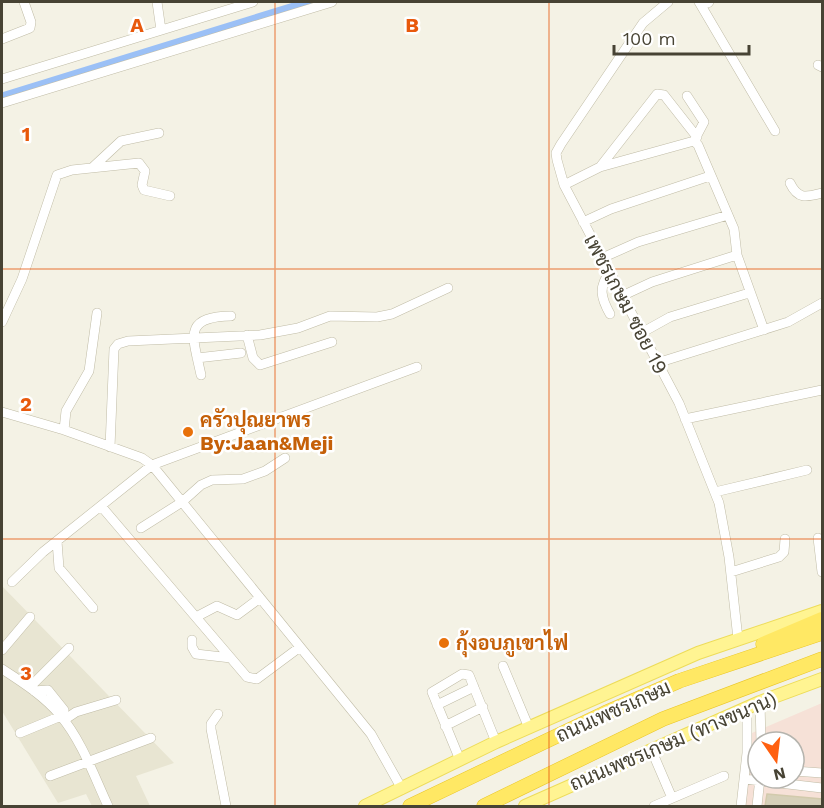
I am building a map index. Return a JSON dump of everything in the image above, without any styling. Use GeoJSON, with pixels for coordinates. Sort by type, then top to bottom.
{"type":"FeatureCollection","features":[{"type":"Feature","properties":{"kind":"highway"},"geometry":{"type":"LineString","coordinates":[[679,681],[822,619]]}},
{"type":"Feature","properties":{"kind":"highway","name":"ถนนเพชรเกษม"},"geometry":{"type":"LineString","coordinates":[[410,807],[583,723],[679,681],[822,633]]}},
{"type":"Feature","properties":{"kind":"highway","name":"ถนนเพชรเกษม"},"geometry":{"type":"LineString","coordinates":[[484,807],[663,719],[822,659]]}},
{"type":"Feature","properties":{"kind":"main road"},"geometry":{"type":"LineString","coordinates":[[365,807],[496,742],[698,653],[822,611]]}},
{"type":"Feature","properties":{"kind":"main road","name":"ถนนเพชรเกษม (ทางขนาน)"},"geometry":{"type":"LineString","coordinates":[[525,807],[760,702],[822,679]]}},
{"type":"Feature","properties":{"kind":"street"},"geometry":{"type":"LineString","coordinates":[[2,39],[30,28],[31,22],[24,2]]}},
{"type":"Feature","properties":{"kind":"street"},"geometry":{"type":"LineString","coordinates":[[157,2],[161,30]]}},
{"type":"Feature","properties":{"kind":"street"},"geometry":{"type":"LineString","coordinates":[[2,79],[253,2]]}},
{"type":"Feature","properties":{"kind":"street"},"geometry":{"type":"LineString","coordinates":[[2,104],[332,2]]}},
{"type":"Feature","properties":{"kind":"street","name":"เพชรเกษม ซอย 19"},"geometry":{"type":"LineString","coordinates":[[668,2],[643,23],[556,153],[564,185],[643,332],[685,419],[714,492],[731,572],[738,639]]}},
{"type":"Feature","properties":{"kind":"street"},"geometry":{"type":"LineString","coordinates":[[705,2],[775,131]]}},
{"type":"Feature","properties":{"kind":"street"},"geometry":{"type":"LineString","coordinates":[[600,167],[657,94],[664,95],[698,145],[728,215],[737,238],[737,255],[764,330]]}},
{"type":"Feature","properties":{"kind":"street"},"geometry":{"type":"LineString","coordinates":[[564,185],[600,167],[695,140],[704,122],[687,96]]}},
{"type":"Feature","properties":{"kind":"street"},"geometry":{"type":"LineString","coordinates":[[93,167],[121,141],[159,134]]}},
{"type":"Feature","properties":{"kind":"street"},"geometry":{"type":"LineString","coordinates":[[2,322],[22,279],[57,175],[93,167],[139,163],[145,171],[142,185],[144,190],[170,196]]}},
{"type":"Feature","properties":{"kind":"street"},"geometry":{"type":"LineString","coordinates":[[583,222],[611,209],[710,176]]}},
{"type":"Feature","properties":{"kind":"street"},"geometry":{"type":"LineString","coordinates":[[790,183],[797,195],[802,197],[822,193]]}},
{"type":"Feature","properties":{"kind":"street"},"geometry":{"type":"LineString","coordinates":[[602,258],[638,242],[728,215]]}},
{"type":"Feature","properties":{"kind":"street"},"geometry":{"type":"LineString","coordinates":[[624,296],[652,282],[737,255]]}},
{"type":"Feature","properties":{"kind":"street"},"geometry":{"type":"LineString","coordinates":[[610,272],[603,281],[602,294],[610,314]]}},
{"type":"Feature","properties":{"kind":"street"},"geometry":{"type":"LineString","coordinates":[[110,447],[114,349],[118,344],[128,341],[247,335],[298,328],[330,316],[376,317],[392,314],[448,288]]}},
{"type":"Feature","properties":{"kind":"street"},"geometry":{"type":"LineString","coordinates":[[643,332],[670,317],[749,293]]}},
{"type":"Feature","properties":{"kind":"street"},"geometry":{"type":"LineString","coordinates":[[657,363],[788,322],[822,303]]}},
{"type":"Feature","properties":{"kind":"street"},"geometry":{"type":"LineString","coordinates":[[64,430],[66,411],[89,371],[97,313]]}},
{"type":"Feature","properties":{"kind":"street"},"geometry":{"type":"LineString","coordinates":[[201,375],[193,338],[198,324],[204,318],[231,316]]}},
{"type":"Feature","properties":{"kind":"street"},"geometry":{"type":"LineString","coordinates":[[247,335],[253,358],[260,365],[332,342]]}},
{"type":"Feature","properties":{"kind":"street"},"geometry":{"type":"LineString","coordinates":[[197,358],[241,353]]}},
{"type":"Feature","properties":{"kind":"street"},"geometry":{"type":"LineString","coordinates":[[12,582],[57,541],[152,465],[417,367]]}},
{"type":"Feature","properties":{"kind":"street"},"geometry":{"type":"LineString","coordinates":[[685,419],[822,390]]}},
{"type":"Feature","properties":{"kind":"street"},"geometry":{"type":"LineString","coordinates":[[2,412],[64,430],[142,458],[152,465],[371,734],[402,789]]}},
{"type":"Feature","properties":{"kind":"street"},"geometry":{"type":"LineString","coordinates":[[141,528],[182,502],[201,485],[212,480],[243,479],[265,471],[285,458]]}},
{"type":"Feature","properties":{"kind":"street"},"geometry":{"type":"LineString","coordinates":[[714,492],[807,470]]}},
{"type":"Feature","properties":{"kind":"street"},"geometry":{"type":"LineString","coordinates":[[101,506],[247,677],[253,680],[300,647]]}},
{"type":"Feature","properties":{"kind":"street"},"geometry":{"type":"LineString","coordinates":[[818,538],[822,572]]}},
{"type":"Feature","properties":{"kind":"street"},"geometry":{"type":"LineString","coordinates":[[731,572],[779,557],[784,552],[785,540]]}},
{"type":"Feature","properties":{"kind":"street"},"geometry":{"type":"LineString","coordinates":[[57,541],[59,568],[93,608]]}},
{"type":"Feature","properties":{"kind":"street"},"geometry":{"type":"LineString","coordinates":[[196,617],[217,606],[237,615],[260,598]]}},
{"type":"Feature","properties":{"kind":"street"},"geometry":{"type":"LineString","coordinates":[[2,650],[30,617]]}},
{"type":"Feature","properties":{"kind":"street"},"geometry":{"type":"LineString","coordinates":[[192,640],[192,647],[196,654],[231,658]]}},
{"type":"Feature","properties":{"kind":"street"},"geometry":{"type":"LineString","coordinates":[[32,689],[69,648]]}},
{"type":"Feature","properties":{"kind":"street"},"geometry":{"type":"LineString","coordinates":[[503,666],[529,728]]}},
{"type":"Feature","properties":{"kind":"street"},"geometry":{"type":"LineString","coordinates":[[2,669],[32,689],[62,718],[88,763],[108,807]]}},
{"type":"Feature","properties":{"kind":"street"},"geometry":{"type":"LineString","coordinates":[[460,760],[432,694],[433,689],[462,674],[469,675],[496,742]]}},
{"type":"Feature","properties":{"kind":"street"},"geometry":{"type":"LineString","coordinates":[[436,705],[474,687]]}},
{"type":"Feature","properties":{"kind":"street"},"geometry":{"type":"LineString","coordinates":[[20,733],[116,700]]}},
{"type":"Feature","properties":{"kind":"street"},"geometry":{"type":"LineString","coordinates":[[760,702],[761,730]]}},
{"type":"Feature","properties":{"kind":"street"},"geometry":{"type":"LineString","coordinates":[[445,726],[483,707]]}},
{"type":"Feature","properties":{"kind":"street"},"geometry":{"type":"LineString","coordinates":[[741,807],[747,709]]}},
{"type":"Feature","properties":{"kind":"street"},"geometry":{"type":"LineString","coordinates":[[218,714],[213,720],[211,729],[226,807]]}},
{"type":"Feature","properties":{"kind":"street"},"geometry":{"type":"LineString","coordinates":[[50,776],[151,738]]}},
{"type":"Feature","properties":{"kind":"street"},"geometry":{"type":"LineString","coordinates":[[651,749],[672,798]]}},
{"type":"Feature","properties":{"kind":"street"},"geometry":{"type":"LineString","coordinates":[[806,772],[822,773]]}},
{"type":"Feature","properties":{"kind":"street"},"geometry":{"type":"LineString","coordinates":[[654,807],[724,776]]}},
{"type":"Feature","properties":{"kind":"street"},"geometry":{"type":"LineString","coordinates":[[806,786],[822,788]]}},
{"type":"Feature","properties":{"kind":"street"},"geometry":{"type":"LineString","coordinates":[[757,807],[759,790]]}},
{"type":"Feature","properties":{"kind":"shaded area"},"geometry":{"type":"Polygon","coordinates":[[[2,586],[174,763],[136,776],[150,806],[92,806],[86,794],[58,803],[2,711],[2,586]]]}},
{"type":"Feature","properties":{"kind":"shaded area"},"geometry":{"type":"Polygon","coordinates":[[[822,703],[822,806],[745,806],[747,790],[806,790],[806,730],[759,730],[822,703]]]}},
{"type":"Feature","properties":{"kind":"building"},"geometry":{"type":"Polygon","coordinates":[[[767,794],[822,799],[822,806],[765,806],[767,794]]]}},
{"type":"Feature","properties":{"kind":"waterway"},"geometry":{"type":"LineString","coordinates":[[2,97],[310,2]]}},
{"type":"Feature","properties":{"kind":"place","name":"ครัวปุณยาพร By:Jaan&Meji"},"geometry":{"type":"Point","coordinates":[188,432]}},
{"type":"Feature","properties":{"kind":"place","name":"กุ้งอบภูเขาไฟ"},"geometry":{"type":"Point","coordinates":[444,643]}}]}
